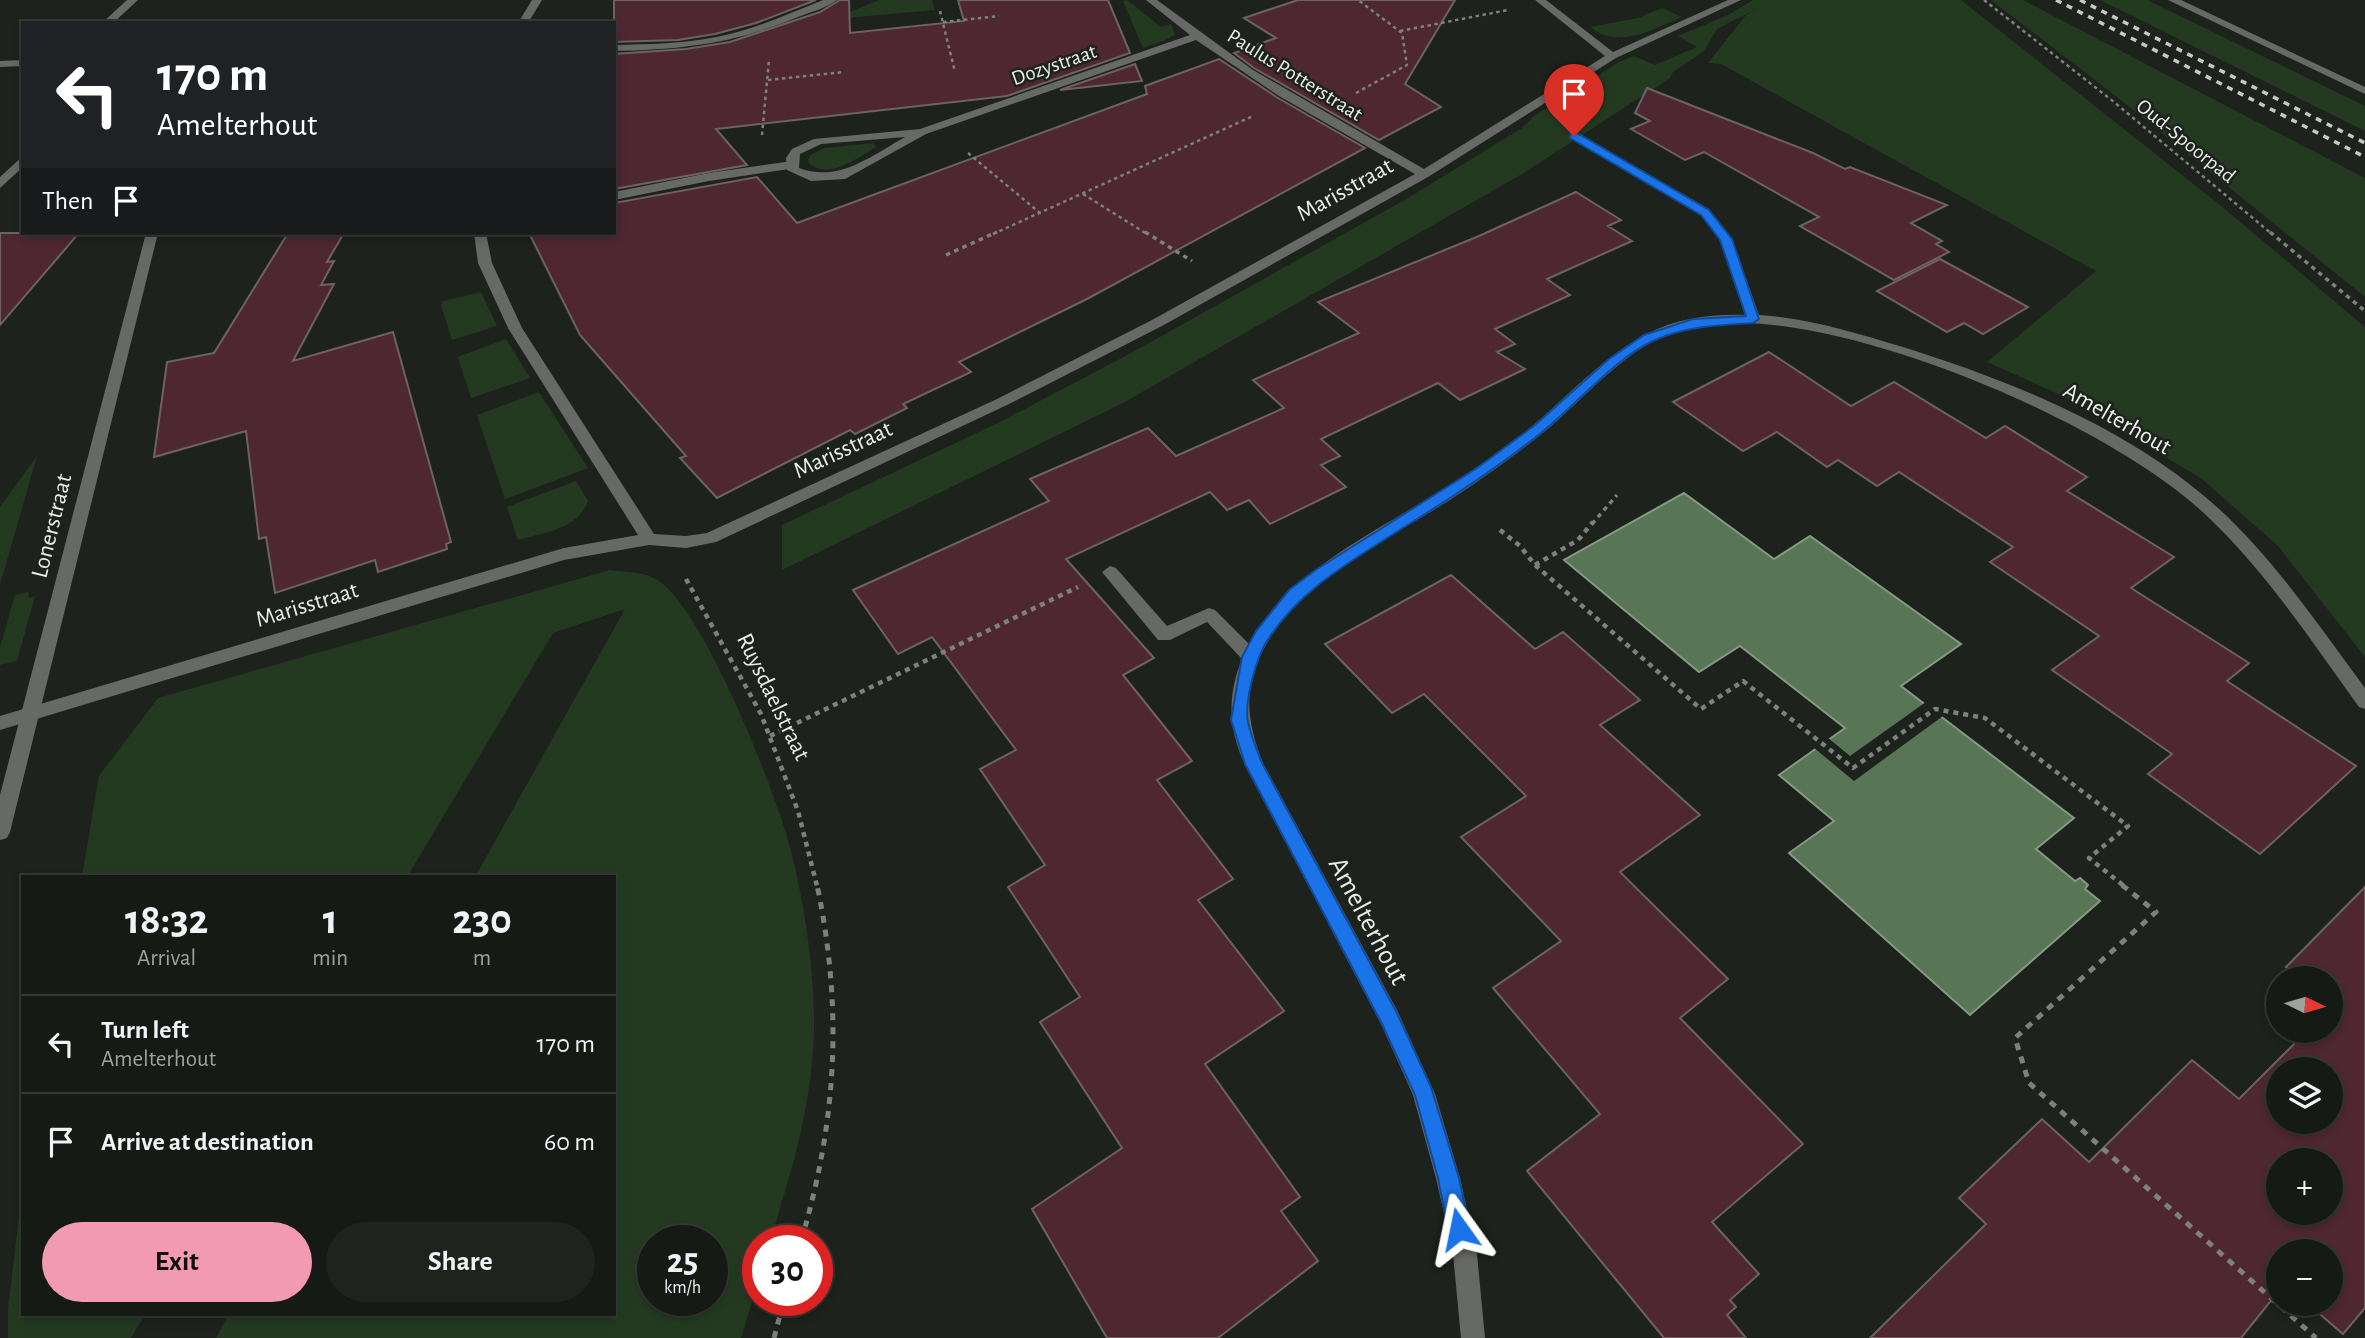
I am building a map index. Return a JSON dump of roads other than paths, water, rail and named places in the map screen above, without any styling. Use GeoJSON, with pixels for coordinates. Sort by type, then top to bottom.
{"type":"FeatureCollection","features":[{"type":"Feature","properties":{"kind":"street"},"geometry":{"type":"LineString","coordinates":[[109,21],[133,0]]}},
{"type":"Feature","properties":{"kind":"street"},"geometry":{"type":"LineString","coordinates":[[524,21],[537,0]]}},
{"type":"Feature","properties":{"kind":"street"},"geometry":{"type":"LineString","coordinates":[[616,48],[703,43],[751,31],[832,0]]}},
{"type":"Feature","properties":{"kind":"street","name":"Paulus Potterstraat"},"geometry":{"type":"LineString","coordinates":[[1152,0],[1198,36],[1292,99],[1424,174]]}},
{"type":"Feature","properties":{"kind":"street","name":"Marisstraat"},"geometry":{"type":"LineString","coordinates":[[0,723],[564,554],[649,539],[686,542],[710,538],[1014,396],[1157,323],[1424,174],[1612,56],[1735,0]]}},
{"type":"Feature","properties":{"kind":"street"},"geometry":{"type":"LineString","coordinates":[[2174,0],[2365,91]]}},
{"type":"Feature","properties":{"kind":"street"},"geometry":{"type":"LineString","coordinates":[[1542,1],[1612,56]]}},
{"type":"Feature","properties":{"kind":"street","name":"Dozystraat"},"geometry":{"type":"LineString","coordinates":[[922,132],[818,141],[807,145],[792,162],[793,170],[811,177],[841,176],[922,132],[1198,36]]}},
{"type":"Feature","properties":{"kind":"street"},"geometry":{"type":"LineString","coordinates":[[0,64],[21,63]]}},
{"type":"Feature","properties":{"kind":"street"},"geometry":{"type":"LineString","coordinates":[[1574,136],[1705,212],[1726,239],[1753,319]]}},
{"type":"Feature","properties":{"kind":"street"},"geometry":{"type":"LineString","coordinates":[[0,184],[21,162]]}},
{"type":"Feature","properties":{"kind":"street"},"geometry":{"type":"LineString","coordinates":[[616,197],[792,162]]}},
{"type":"Feature","properties":{"kind":"street","name":"Lonerstraat"},"geometry":{"type":"LineString","coordinates":[[0,832],[151,235]]}},
{"type":"Feature","properties":{"kind":"street"},"geometry":{"type":"LineString","coordinates":[[480,235],[485,263],[515,328],[649,539]]}},
{"type":"Feature","properties":{"kind":"street","name":"Amelterhout"},"geometry":{"type":"LineString","coordinates":[[1473,1338],[1465,1254],[1448,1178],[1424,1094],[1389,1017],[1254,764],[1240,720],[1243,684],[1250,657],[1275,616],[1295,594],[1322,573],[1482,471],[1539,428],[1614,362],[1648,338],[1693,323],[1753,319],[1839,333],[1939,363],[2038,402],[2117,442],[2188,489],[2235,534],[2282,591],[2365,702]]}},
{"type":"Feature","properties":{"kind":"street"},"geometry":{"type":"LineString","coordinates":[[1110,572],[1164,635],[1209,614],[1250,657]]}},
{"type":"Feature","properties":{"kind":"railway"},"geometry":{"type":"LineString","coordinates":[[2056,0],[2365,157]]}},
{"type":"Feature","properties":{"kind":"railway"},"geometry":{"type":"LineString","coordinates":[[2080,0],[2365,143]]}}]}
